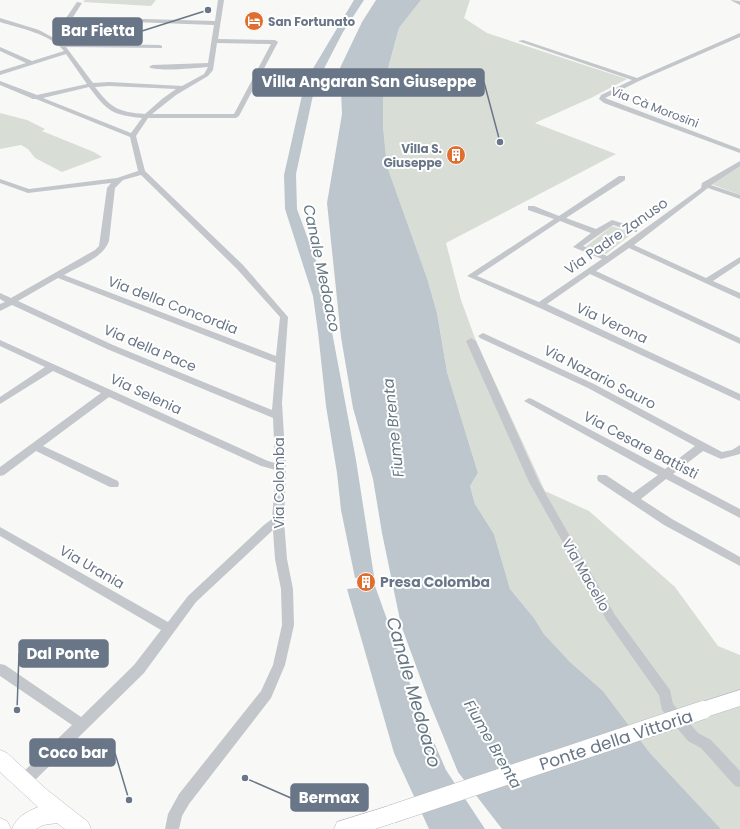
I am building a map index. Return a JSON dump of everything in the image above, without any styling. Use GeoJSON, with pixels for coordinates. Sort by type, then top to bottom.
{"type":"FeatureCollection","features":[{"type":"Feature","properties":{"kind":"main road","name":"Ponte della Vittoria"},"geometry":{"type":"LineString","coordinates":[[344,829],[740,698]]}},
{"type":"Feature","properties":{"kind":"main road"},"geometry":{"type":"LineString","coordinates":[[0,759],[59,813],[81,829]]}},
{"type":"Feature","properties":{"kind":"main road"},"geometry":{"type":"LineString","coordinates":[[22,829],[27,823],[38,816],[59,813]]}},
{"type":"Feature","properties":{"kind":"street"},"geometry":{"type":"LineString","coordinates":[[0,181],[28,191],[117,180],[142,172],[133,136],[145,116],[159,104],[206,75],[210,70],[221,0]]}},
{"type":"Feature","properties":{"kind":"street"},"geometry":{"type":"LineString","coordinates":[[734,0],[740,3]]}},
{"type":"Feature","properties":{"kind":"street"},"geometry":{"type":"LineString","coordinates":[[78,3],[69,18],[218,23]]}},
{"type":"Feature","properties":{"kind":"street"},"geometry":{"type":"LineString","coordinates":[[0,20],[37,31],[62,45],[105,104],[123,114],[145,116],[236,116],[275,42],[215,40]]}},
{"type":"Feature","properties":{"kind":"street"},"geometry":{"type":"LineString","coordinates":[[108,46],[132,20]]}},
{"type":"Feature","properties":{"kind":"street"},"geometry":{"type":"LineString","coordinates":[[637,80],[740,35]]}},
{"type":"Feature","properties":{"kind":"street","name":"Via Cà Morosini"},"geometry":{"type":"LineString","coordinates":[[521,41],[637,80]]}},
{"type":"Feature","properties":{"kind":"street"},"geometry":{"type":"LineString","coordinates":[[62,45],[160,47]]}},
{"type":"Feature","properties":{"kind":"street"},"geometry":{"type":"LineString","coordinates":[[0,49],[31,63]]}},
{"type":"Feature","properties":{"kind":"street"},"geometry":{"type":"LineString","coordinates":[[0,74],[67,52]]}},
{"type":"Feature","properties":{"kind":"street"},"geometry":{"type":"LineString","coordinates":[[152,67],[176,68],[191,65],[210,65]]}},
{"type":"Feature","properties":{"kind":"street","name":"Via Cà Morosini"},"geometry":{"type":"LineString","coordinates":[[637,80],[602,98],[606,102],[740,150]]}},
{"type":"Feature","properties":{"kind":"street"},"geometry":{"type":"LineString","coordinates":[[0,83],[34,98],[133,136]]}},
{"type":"Feature","properties":{"kind":"street"},"geometry":{"type":"LineString","coordinates":[[34,98],[90,84],[183,88]]}},
{"type":"Feature","properties":{"kind":"street"},"geometry":{"type":"LineString","coordinates":[[705,185],[740,163]]}},
{"type":"Feature","properties":{"kind":"street","name":"Via Colomba"},"geometry":{"type":"LineString","coordinates":[[142,172],[240,268],[284,317],[277,403],[281,468],[278,521],[281,559],[288,597],[288,625],[279,665],[266,694],[184,799],[175,814],[172,829]]}},
{"type":"Feature","properties":{"kind":"street"},"geometry":{"type":"LineString","coordinates":[[560,219],[622,178]]}},
{"type":"Feature","properties":{"kind":"street"},"geometry":{"type":"LineString","coordinates":[[0,308],[98,252],[103,247],[111,188],[117,180]]}},
{"type":"Feature","properties":{"kind":"street"},"geometry":{"type":"LineString","coordinates":[[705,185],[740,197]]}},
{"type":"Feature","properties":{"kind":"street","name":"Via Padre Zanuso"},"geometry":{"type":"LineString","coordinates":[[540,305],[704,189],[705,185]]}},
{"type":"Feature","properties":{"kind":"street"},"geometry":{"type":"LineString","coordinates":[[531,208],[597,232]]}},
{"type":"Feature","properties":{"kind":"street","name":"Via Verona"},"geometry":{"type":"LineString","coordinates":[[560,219],[471,276],[540,305],[740,398]]}},
{"type":"Feature","properties":{"kind":"street"},"geometry":{"type":"LineString","coordinates":[[606,258],[577,247],[612,222],[634,230]]}},
{"type":"Feature","properties":{"kind":"street"},"geometry":{"type":"LineString","coordinates":[[628,244],[740,296]]}},
{"type":"Feature","properties":{"kind":"street"},"geometry":{"type":"LineString","coordinates":[[707,281],[739,261]]}},
{"type":"Feature","properties":{"kind":"street"},"geometry":{"type":"LineString","coordinates":[[590,271],[740,341]]}},
{"type":"Feature","properties":{"kind":"street","name":"Via della Concordia"},"geometry":{"type":"LineString","coordinates":[[57,275],[204,333],[280,361]]}},
{"type":"Feature","properties":{"kind":"street","name":"Via della Pace"},"geometry":{"type":"LineString","coordinates":[[0,296],[110,347],[278,416]]}},
{"type":"Feature","properties":{"kind":"street","name":"Via Nazario Sauro"},"geometry":{"type":"LineString","coordinates":[[477,339],[591,386],[698,449],[722,456],[736,452],[740,448]]}},
{"type":"Feature","properties":{"kind":"street","name":"Via Macello"},"geometry":{"type":"LineString","coordinates":[[477,339],[534,482],[611,618],[665,694],[667,706],[693,738],[706,744],[740,781]]}},
{"type":"Feature","properties":{"kind":"street","name":"Via Selenia"},"geometry":{"type":"LineString","coordinates":[[0,343],[265,464],[281,468]]}},
{"type":"Feature","properties":{"kind":"street"},"geometry":{"type":"LineString","coordinates":[[0,401],[52,367]]}},
{"type":"Feature","properties":{"kind":"street"},"geometry":{"type":"LineString","coordinates":[[0,472],[109,392]]}},
{"type":"Feature","properties":{"kind":"street","name":"Via Cesare Battisti"},"geometry":{"type":"LineString","coordinates":[[528,401],[740,514]]}},
{"type":"Feature","properties":{"kind":"street"},"geometry":{"type":"LineString","coordinates":[[35,446],[114,484]]}},
{"type":"Feature","properties":{"kind":"street"},"geometry":{"type":"LineString","coordinates":[[633,499],[698,449]]}},
{"type":"Feature","properties":{"kind":"street"},"geometry":{"type":"LineString","coordinates":[[602,478],[668,522],[740,562]]}},
{"type":"Feature","properties":{"kind":"street"},"geometry":{"type":"LineString","coordinates":[[24,781],[139,669],[192,599],[268,528],[278,521]]}},
{"type":"Feature","properties":{"kind":"street","name":"Via Urania"},"geometry":{"type":"LineString","coordinates":[[0,531],[170,629]]}},
{"type":"Feature","properties":{"kind":"street"},"geometry":{"type":"LineString","coordinates":[[0,668],[82,725]]}},
{"type":"Feature","properties":{"kind":"shaded area"},"geometry":{"type":"Polygon","coordinates":[[[85,0],[156,0],[151,6],[83,2],[85,0]]]}},
{"type":"Feature","properties":{"kind":"shaded area"},"geometry":{"type":"Polygon","coordinates":[[[421,0],[470,0],[464,18],[487,33],[627,79],[593,97],[535,123],[616,154],[446,243],[461,300],[476,341],[545,491],[589,511],[675,587],[718,646],[740,655],[740,829],[721,829],[650,753],[603,691],[570,662],[544,634],[534,618],[510,589],[494,534],[475,504],[470,486],[478,473],[447,372],[437,313],[427,278],[387,166],[383,126],[383,87],[399,28],[421,0]]]}},
{"type":"Feature","properties":{"kind":"shaded area"},"geometry":{"type":"Polygon","coordinates":[[[0,113],[27,120],[45,129],[42,131],[94,152],[102,157],[62,172],[35,158],[28,149],[21,145],[0,149],[0,113]]]}},
{"type":"Feature","properties":{"kind":"shaded area"},"geometry":{"type":"Polygon","coordinates":[[[740,165],[740,195],[711,184],[740,165]]]}},
{"type":"Feature","properties":{"kind":"shaded area"},"geometry":{"type":"Polygon","coordinates":[[[612,226],[633,233],[606,254],[585,247],[612,226]]]}},
{"type":"Feature","properties":{"kind":"water","name":"Canale Medoaco"},"geometry":{"type":"Polygon","coordinates":[[[354,0],[364,0],[343,32],[315,86],[296,174],[297,209],[319,269],[324,289],[356,460],[374,576],[355,578],[341,510],[337,473],[326,406],[313,296],[285,209],[284,175],[305,82],[354,0]]]}},
{"type":"Feature","properties":{"kind":"water","name":"Fiume Brenta"},"geometry":{"type":"Polygon","coordinates":[[[376,0],[421,0],[399,28],[383,87],[383,126],[387,166],[427,278],[437,313],[447,372],[478,473],[470,486],[475,504],[494,534],[510,589],[534,618],[544,634],[570,662],[603,691],[650,753],[721,829],[502,829],[458,772],[430,704],[401,625],[382,533],[373,479],[353,408],[341,337],[327,203],[342,114],[340,68],[362,22],[376,0]]]}},
{"type":"Feature","properties":{"kind":"water"},"geometry":{"type":"Polygon","coordinates":[[[375,586],[417,703],[446,770],[485,829],[429,829],[394,753],[347,589],[375,586]]]}},
{"type":"Feature","properties":{"kind":"place","name":"Bar Fietta"},"geometry":{"type":"Point","coordinates":[208,10]}},
{"type":"Feature","properties":{"kind":"place","name":"San Fortunato"},"geometry":{"type":"Point","coordinates":[254,21]}},
{"type":"Feature","properties":{"kind":"place","name":"Villa Angaran San Giuseppe"},"geometry":{"type":"Point","coordinates":[500,142]}},
{"type":"Feature","properties":{"kind":"place","name":"Villa S. Giuseppe"},"geometry":{"type":"Point","coordinates":[456,155]}},
{"type":"Feature","properties":{"kind":"place","name":"Presa Colomba"},"geometry":{"type":"Point","coordinates":[366,582]}},
{"type":"Feature","properties":{"kind":"place","name":"Dal Ponte"},"geometry":{"type":"Point","coordinates":[17,710]}},
{"type":"Feature","properties":{"kind":"place","name":"Bermax"},"geometry":{"type":"Point","coordinates":[245,778]}},
{"type":"Feature","properties":{"kind":"place","name":"Coco bar"},"geometry":{"type":"Point","coordinates":[129,800]}}]}
